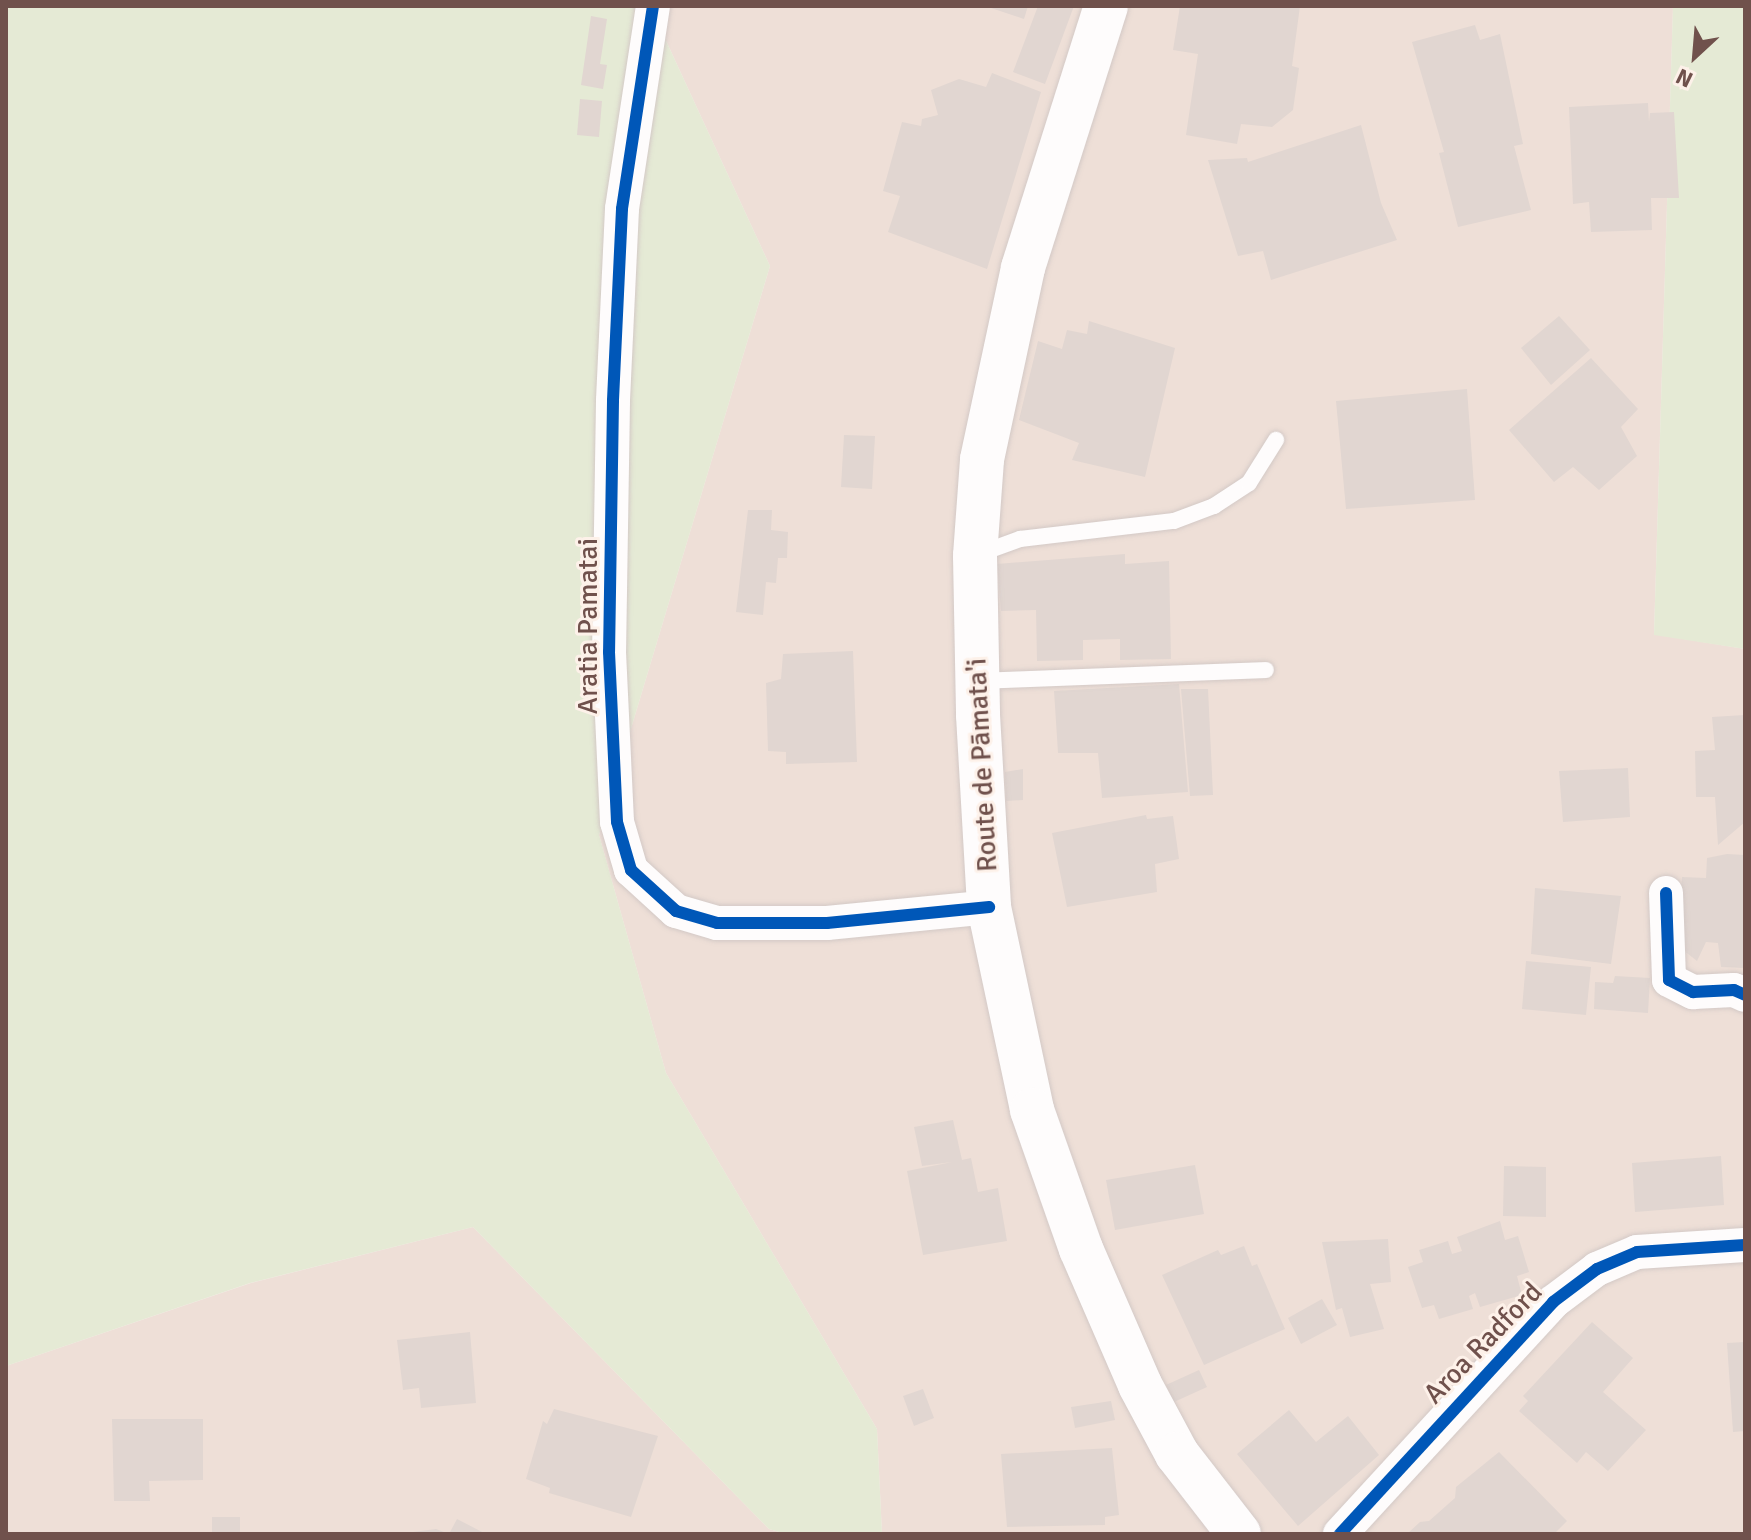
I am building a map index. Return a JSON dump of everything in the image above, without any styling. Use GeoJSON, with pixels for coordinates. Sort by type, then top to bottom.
{"type":"FeatureCollection","features":[{"type":"Feature","properties":{"kind":"main road","name":"Route de Pāmata'i"},"geometry":{"type":"LineString","coordinates":[[1106,6],[1003,342],[982,460],[975,556],[989,907],[1032,1110],[1081,1249],[1140,1385],[1177,1454],[1239,1534]]}},
{"type":"Feature","properties":{"kind":"street","name":"Aratia Pamatai"},"geometry":{"type":"LineString","coordinates":[[653,6],[622,209],[613,401],[610,667],[617,822],[631,870],[676,911],[717,923],[827,923],[989,907]]}},
{"type":"Feature","properties":{"kind":"street"},"geometry":{"type":"LineString","coordinates":[[1666,893],[1669,980],[1693,992],[1734,990],[1745,995]]}},
{"type":"Feature","properties":{"kind":"street","name":"Aroa Radford"},"geometry":{"type":"LineString","coordinates":[[1340,1534],[1553,1302],[1597,1269],[1637,1252],[1745,1245]]}},
{"type":"Feature","properties":{"kind":"lane"},"geometry":{"type":"LineString","coordinates":[[975,556],[1020,539],[1174,521],[1214,506],[1249,483],[1276,440]]}},
{"type":"Feature","properties":{"kind":"lane"},"geometry":{"type":"LineString","coordinates":[[978,681],[1266,670]]}},
{"type":"Feature","properties":{"kind":"shaded area"},"geometry":{"type":"Polygon","coordinates":[[[650,6],[1673,6],[1654,634],[1745,649],[1745,1534],[882,1534],[877,1429],[666,1073],[599,835],[770,266],[650,6]]]}},
{"type":"Feature","properties":{"kind":"shaded area"},"geometry":{"type":"Polygon","coordinates":[[[473,1227],[769,1529],[786,1534],[6,1534],[6,1366],[251,1283],[473,1227]]]}},
{"type":"Feature","properties":{"kind":"green space"},"geometry":{"type":"Polygon","coordinates":[[[6,6],[650,6],[770,266],[599,835],[666,1073],[877,1429],[882,1534],[786,1534],[769,1529],[473,1227],[250,1283],[6,1366],[6,6]]]}},
{"type":"Feature","properties":{"kind":"green space"},"geometry":{"type":"Polygon","coordinates":[[[1673,6],[1745,6],[1745,649],[1654,635],[1673,6]]]}},
{"type":"Feature","properties":{"kind":"building"},"geometry":{"type":"Polygon","coordinates":[[[985,6],[1028,6],[1024,19],[985,6]]]}},
{"type":"Feature","properties":{"kind":"building"},"geometry":{"type":"Polygon","coordinates":[[[1038,6],[1074,6],[1045,84],[1013,72],[1038,6]]]}},
{"type":"Feature","properties":{"kind":"building"},"geometry":{"type":"Polygon","coordinates":[[[1180,6],[1300,6],[1292,66],[1299,68],[1293,110],[1272,127],[1241,124],[1237,144],[1186,135],[1198,54],[1173,50],[1180,6]]]}},
{"type":"Feature","properties":{"kind":"building"},"geometry":{"type":"Polygon","coordinates":[[[591,16],[607,19],[600,64],[607,65],[603,89],[581,85],[591,16]]]}},
{"type":"Feature","properties":{"kind":"building"},"geometry":{"type":"Polygon","coordinates":[[[1475,25],[1480,40],[1500,34],[1523,144],[1514,146],[1531,210],[1458,227],[1439,153],[1444,152],[1412,42],[1475,25]]]}},
{"type":"Feature","properties":{"kind":"building"},"geometry":{"type":"Polygon","coordinates":[[[992,73],[1041,92],[987,269],[888,232],[900,196],[883,191],[902,122],[921,126],[922,119],[938,115],[931,90],[959,79],[986,87],[992,73]]]}},
{"type":"Feature","properties":{"kind":"building"},"geometry":{"type":"Polygon","coordinates":[[[580,99],[602,101],[599,137],[577,135],[580,99]]]}},
{"type":"Feature","properties":{"kind":"building"},"geometry":{"type":"Polygon","coordinates":[[[1648,103],[1649,122],[1650,113],[1674,112],[1679,198],[1651,198],[1652,230],[1591,232],[1589,202],[1573,204],[1569,107],[1648,103]]]}},
{"type":"Feature","properties":{"kind":"building"},"geometry":{"type":"Polygon","coordinates":[[[1361,125],[1381,203],[1397,240],[1271,280],[1263,251],[1238,256],[1208,160],[1247,158],[1248,162],[1361,125]]]}},
{"type":"Feature","properties":{"kind":"building"},"geometry":{"type":"Polygon","coordinates":[[[1559,316],[1590,350],[1551,385],[1521,348],[1559,316]]]}},
{"type":"Feature","properties":{"kind":"building"},"geometry":{"type":"Polygon","coordinates":[[[1089,321],[1175,348],[1145,477],[1072,460],[1079,443],[1019,420],[1038,341],[1062,349],[1067,330],[1087,334],[1089,321]]]}},
{"type":"Feature","properties":{"kind":"building"},"geometry":{"type":"Polygon","coordinates":[[[1591,358],[1638,409],[1621,427],[1637,456],[1599,490],[1573,467],[1554,482],[1509,430],[1591,358]]]}},
{"type":"Feature","properties":{"kind":"building"},"geometry":{"type":"Polygon","coordinates":[[[1467,389],[1475,500],[1346,509],[1336,401],[1467,389]]]}},
{"type":"Feature","properties":{"kind":"building"},"geometry":{"type":"Polygon","coordinates":[[[844,435],[875,436],[872,489],[841,487],[844,435]]]}},
{"type":"Feature","properties":{"kind":"building"},"geometry":{"type":"Polygon","coordinates":[[[748,510],[772,510],[771,530],[788,532],[787,558],[778,558],[776,583],[766,582],[763,615],[736,612],[748,510]]]}},
{"type":"Feature","properties":{"kind":"building"},"geometry":{"type":"Polygon","coordinates":[[[1125,554],[1125,564],[1169,561],[1171,659],[1120,660],[1120,639],[1083,640],[1083,660],[1037,661],[1036,610],[1001,611],[997,564],[1125,554]]]}},
{"type":"Feature","properties":{"kind":"building"},"geometry":{"type":"Polygon","coordinates":[[[853,651],[857,762],[786,764],[786,752],[768,751],[766,683],[781,679],[783,654],[853,651]]]}},
{"type":"Feature","properties":{"kind":"building"},"geometry":{"type":"Polygon","coordinates":[[[1179,684],[1188,792],[1102,798],[1098,753],[1058,753],[1054,691],[1179,684]]]}},
{"type":"Feature","properties":{"kind":"building"},"geometry":{"type":"Polygon","coordinates":[[[1181,689],[1208,689],[1213,795],[1190,796],[1181,689]]]}},
{"type":"Feature","properties":{"kind":"building"},"geometry":{"type":"Polygon","coordinates":[[[1745,715],[1745,822],[1718,845],[1715,797],[1696,797],[1695,751],[1715,750],[1712,717],[1745,715]]]}},
{"type":"Feature","properties":{"kind":"building"},"geometry":{"type":"Polygon","coordinates":[[[1628,768],[1630,817],[1563,822],[1559,771],[1628,768]]]}},
{"type":"Feature","properties":{"kind":"building"},"geometry":{"type":"Polygon","coordinates":[[[1023,769],[1023,800],[1006,801],[1005,772],[1023,769]]]}},
{"type":"Feature","properties":{"kind":"building"},"geometry":{"type":"Polygon","coordinates":[[[1146,815],[1147,819],[1173,816],[1179,859],[1155,864],[1157,892],[1067,907],[1052,833],[1146,815]]]}},
{"type":"Feature","properties":{"kind":"building"},"geometry":{"type":"Polygon","coordinates":[[[1727,854],[1745,855],[1745,968],[1721,967],[1718,943],[1706,942],[1697,961],[1678,946],[1682,877],[1706,878],[1707,858],[1727,854]]]}},
{"type":"Feature","properties":{"kind":"building"},"geometry":{"type":"Polygon","coordinates":[[[1535,888],[1621,896],[1611,964],[1531,954],[1535,888]]]}},
{"type":"Feature","properties":{"kind":"building"},"geometry":{"type":"Polygon","coordinates":[[[1526,961],[1591,967],[1586,1015],[1522,1009],[1526,961]]]}},
{"type":"Feature","properties":{"kind":"building"},"geometry":{"type":"Polygon","coordinates":[[[1615,976],[1650,978],[1648,1013],[1594,1009],[1595,982],[1613,983],[1615,976]]]}},
{"type":"Feature","properties":{"kind":"building"},"geometry":{"type":"Polygon","coordinates":[[[953,1120],[962,1160],[971,1158],[978,1192],[998,1188],[1007,1241],[923,1255],[907,1171],[952,1162],[922,1166],[914,1127],[953,1120]]]}},
{"type":"Feature","properties":{"kind":"building"},"geometry":{"type":"Polygon","coordinates":[[[1721,1156],[1724,1205],[1635,1212],[1632,1163],[1721,1156]]]}},
{"type":"Feature","properties":{"kind":"building"},"geometry":{"type":"Polygon","coordinates":[[[1195,1165],[1204,1214],[1115,1230],[1106,1180],[1195,1165]]]}},
{"type":"Feature","properties":{"kind":"building"},"geometry":{"type":"Polygon","coordinates":[[[1504,1166],[1546,1167],[1546,1217],[1503,1216],[1504,1166]]]}},
{"type":"Feature","properties":{"kind":"building"},"geometry":{"type":"Polygon","coordinates":[[[1500,1221],[1505,1240],[1518,1236],[1529,1272],[1517,1276],[1522,1295],[1480,1307],[1475,1293],[1469,1296],[1473,1309],[1439,1319],[1434,1305],[1422,1308],[1408,1267],[1423,1262],[1419,1250],[1448,1241],[1452,1254],[1462,1251],[1457,1237],[1500,1221]]]}},
{"type":"Feature","properties":{"kind":"building"},"geometry":{"type":"Polygon","coordinates":[[[1388,1239],[1391,1282],[1370,1284],[1384,1329],[1350,1337],[1342,1308],[1336,1310],[1322,1242],[1388,1239]]]}},
{"type":"Feature","properties":{"kind":"building"},"geometry":{"type":"Polygon","coordinates":[[[1244,1246],[1252,1266],[1257,1264],[1285,1329],[1204,1365],[1162,1275],[1218,1250],[1221,1255],[1244,1246]]]}},
{"type":"Feature","properties":{"kind":"building"},"geometry":{"type":"Polygon","coordinates":[[[1322,1299],[1337,1325],[1301,1344],[1288,1318],[1322,1299]]]}},
{"type":"Feature","properties":{"kind":"building"},"geometry":{"type":"Polygon","coordinates":[[[1592,1322],[1633,1358],[1603,1392],[1646,1430],[1608,1471],[1586,1452],[1577,1463],[1519,1411],[1528,1401],[1523,1396],[1592,1322]]]}},
{"type":"Feature","properties":{"kind":"building"},"geometry":{"type":"Polygon","coordinates":[[[470,1332],[476,1403],[421,1408],[419,1388],[403,1390],[397,1340],[470,1332]]]}},
{"type":"Feature","properties":{"kind":"building"},"geometry":{"type":"Polygon","coordinates":[[[1745,1342],[1745,1431],[1733,1432],[1727,1343],[1745,1342]]]}},
{"type":"Feature","properties":{"kind":"building"},"geometry":{"type":"Polygon","coordinates":[[[1199,1370],[1207,1387],[1174,1402],[1166,1385],[1199,1370]]]}},
{"type":"Feature","properties":{"kind":"building"},"geometry":{"type":"Polygon","coordinates":[[[923,1389],[934,1418],[914,1426],[903,1396],[923,1389]]]}},
{"type":"Feature","properties":{"kind":"building"},"geometry":{"type":"Polygon","coordinates":[[[1111,1401],[1115,1420],[1075,1428],[1071,1407],[1111,1401]]]}},
{"type":"Feature","properties":{"kind":"building"},"geometry":{"type":"Polygon","coordinates":[[[554,1409],[658,1436],[631,1517],[549,1493],[550,1488],[526,1479],[543,1421],[547,1424],[554,1409]]]}},
{"type":"Feature","properties":{"kind":"building"},"geometry":{"type":"Polygon","coordinates":[[[1289,1410],[1316,1442],[1348,1416],[1379,1455],[1298,1526],[1237,1454],[1289,1410]]]}},
{"type":"Feature","properties":{"kind":"building"},"geometry":{"type":"Polygon","coordinates":[[[112,1419],[203,1419],[203,1480],[149,1481],[150,1501],[114,1501],[112,1419]]]}},
{"type":"Feature","properties":{"kind":"building"},"geometry":{"type":"Polygon","coordinates":[[[1112,1448],[1119,1515],[1105,1517],[1105,1525],[1007,1527],[1001,1454],[1112,1448]]]}},
{"type":"Feature","properties":{"kind":"building"},"geometry":{"type":"Polygon","coordinates":[[[1499,1452],[1567,1521],[1554,1534],[1407,1534],[1420,1522],[1429,1521],[1455,1498],[1456,1487],[1499,1452]]]}},
{"type":"Feature","properties":{"kind":"building"},"geometry":{"type":"Polygon","coordinates":[[[212,1517],[240,1517],[240,1534],[212,1534],[212,1517]]]}},
{"type":"Feature","properties":{"kind":"building"},"geometry":{"type":"Polygon","coordinates":[[[457,1519],[486,1534],[449,1534],[457,1519]]]}},
{"type":"Feature","properties":{"kind":"building"},"geometry":{"type":"Polygon","coordinates":[[[436,1529],[449,1534],[413,1532],[436,1529]]]}},
{"type":"Feature","properties":{"kind":"cycle path"},"geometry":{"type":"LineString","coordinates":[[653,6],[622,209],[613,401],[609,652],[617,822],[631,870],[676,911],[717,923],[827,923],[989,907]]}},
{"type":"Feature","properties":{"kind":"cycle path"},"geometry":{"type":"LineString","coordinates":[[1666,893],[1669,980],[1693,992],[1734,990],[1745,995]]}},
{"type":"Feature","properties":{"kind":"cycle path"},"geometry":{"type":"LineString","coordinates":[[1340,1534],[1553,1302],[1597,1269],[1637,1252],[1745,1245]]}}]}
